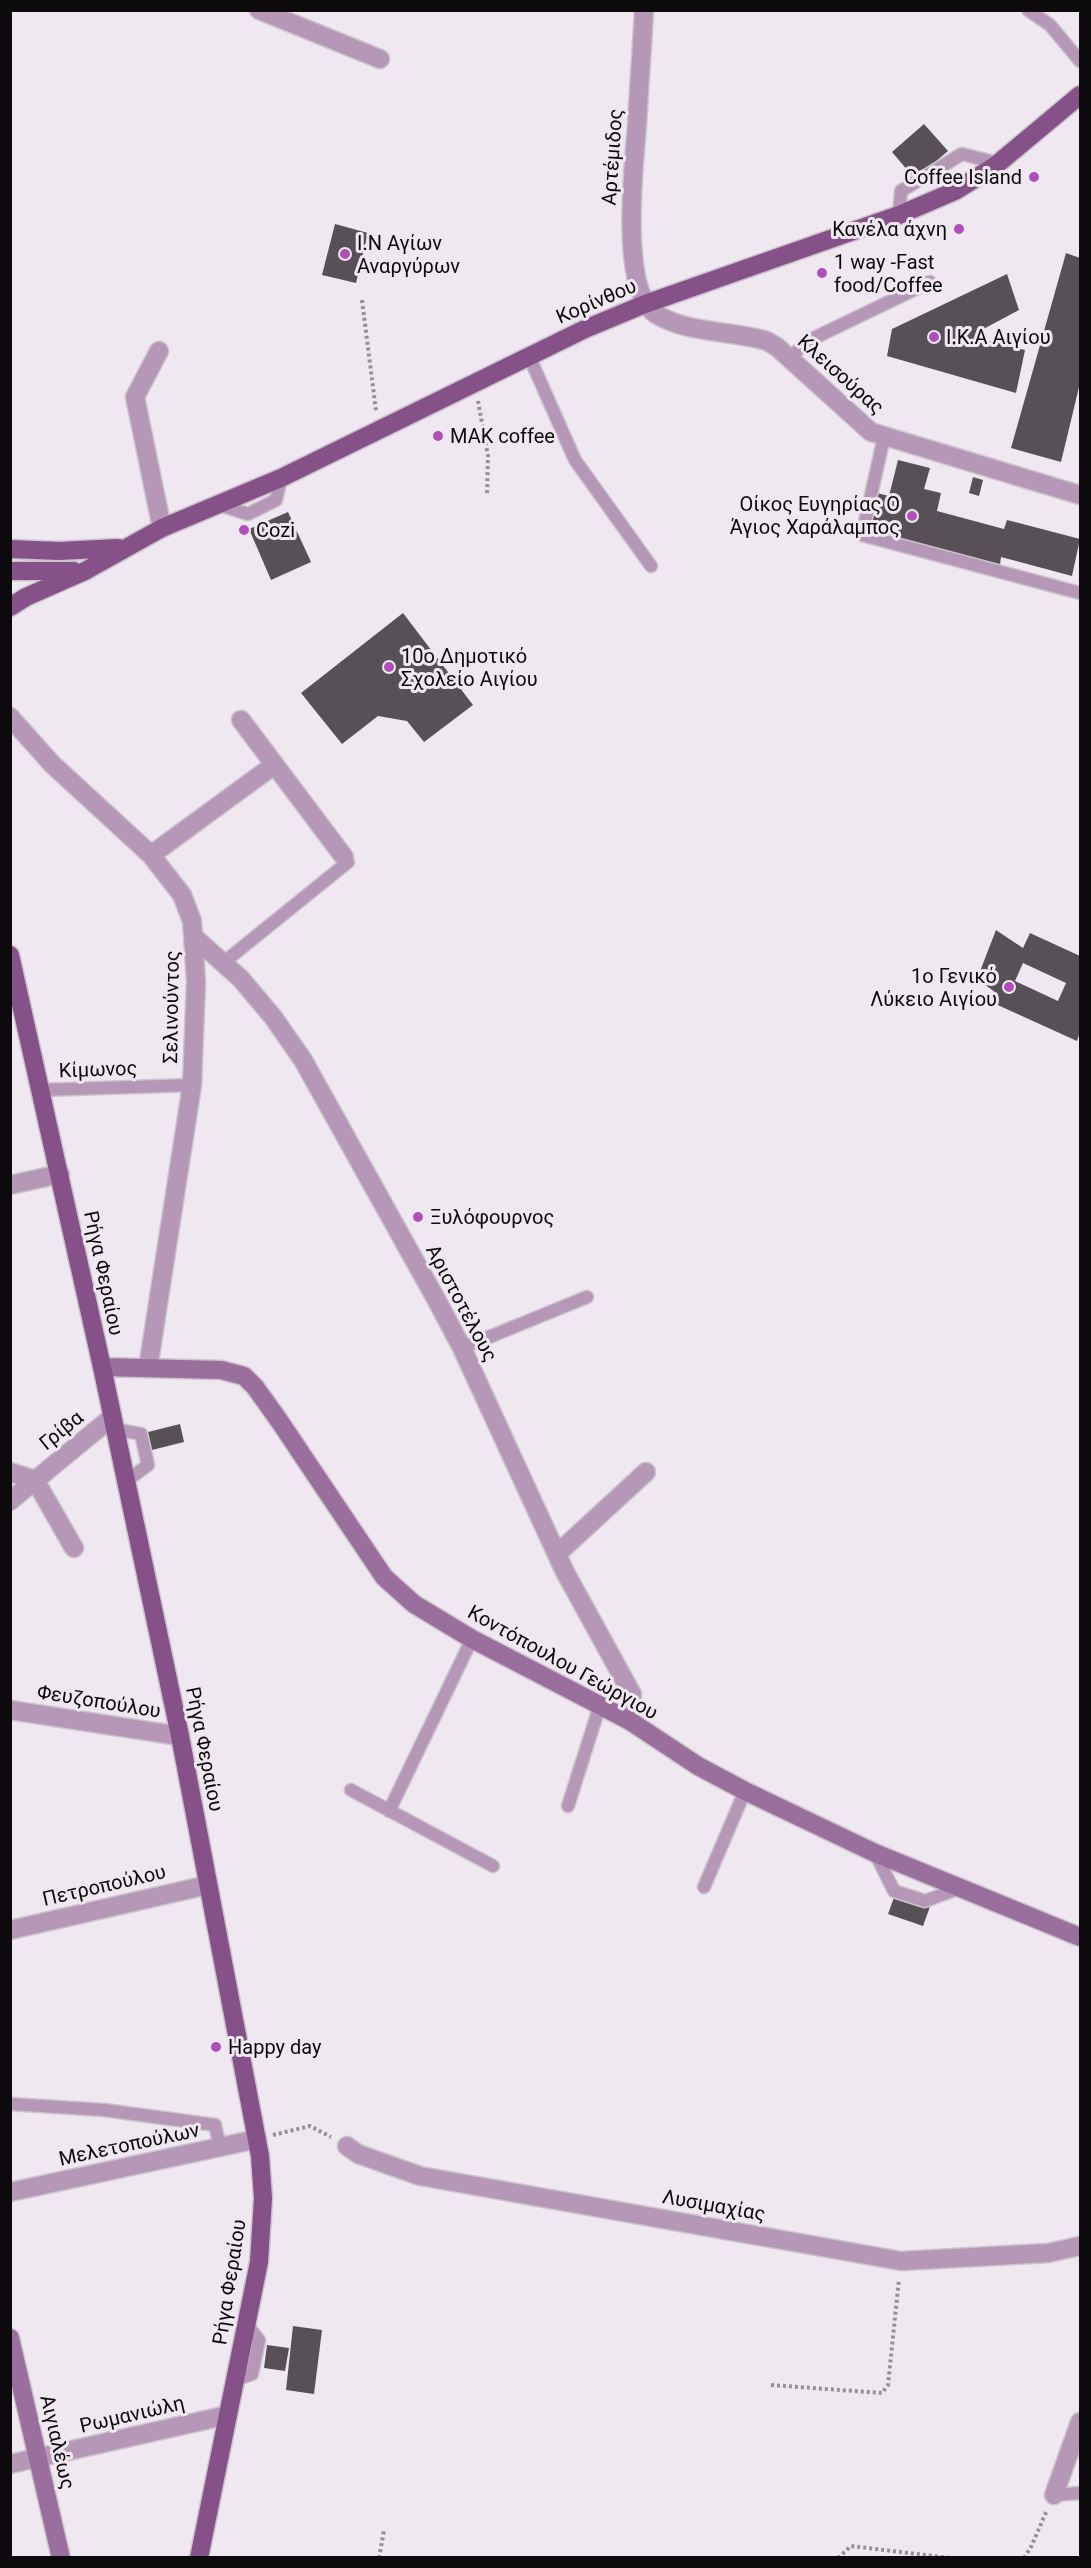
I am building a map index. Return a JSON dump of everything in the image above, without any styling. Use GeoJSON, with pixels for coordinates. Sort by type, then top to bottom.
{"type":"FeatureCollection","features":[{"type":"Feature","properties":{"kind":"main road","name":"Κορίνθου"},"geometry":{"type":"LineString","coordinates":[[10,607],[26,597],[85,571],[162,528],[282,478],[585,329],[645,304],[899,215],[955,191],[998,163],[1080,95]]}},
{"type":"Feature","properties":{"kind":"main road","name":"Κορίνθου"},"geometry":{"type":"LineString","coordinates":[[10,549],[59,551],[123,548]]}},
{"type":"Feature","properties":{"kind":"main road"},"geometry":{"type":"LineString","coordinates":[[10,571],[43,573],[85,571]]}},
{"type":"Feature","properties":{"kind":"main road","name":"Ρήγα Φεραίου"},"geometry":{"type":"LineString","coordinates":[[10,955],[16,1001],[41,1090],[60,1174],[180,1736],[258,2139],[262,2177],[261,2239],[199,2558]]}},
{"type":"Feature","properties":{"kind":"main road","name":"Κοντόπουλου Γεώργιου"},"geometry":{"type":"LineString","coordinates":[[102,1367],[221,1370],[244,1376],[255,1387],[278,1419],[384,1577],[414,1604],[472,1639],[600,1705],[698,1766],[745,1791],[875,1853],[1080,1936]]}},
{"type":"Feature","properties":{"kind":"main road","name":"Αιγιαλέως"},"geometry":{"type":"LineString","coordinates":[[10,2338],[61,2558]]}},
{"type":"Feature","properties":{"kind":"street"},"geometry":{"type":"LineString","coordinates":[[259,10],[380,58]]}},
{"type":"Feature","properties":{"kind":"street","name":"Αρτέμιδος"},"geometry":{"type":"LineString","coordinates":[[644,10],[631,223],[637,282],[645,304]]}},
{"type":"Feature","properties":{"kind":"street","name":"Κλεισούρας"},"geometry":{"type":"LineString","coordinates":[[645,304],[656,314],[683,325],[766,341],[789,358],[871,432],[1080,495]]}},
{"type":"Feature","properties":{"kind":"street"},"geometry":{"type":"LineString","coordinates":[[159,351],[135,397],[162,528]]}},
{"type":"Feature","properties":{"kind":"street","name":"Σελινούντος"},"geometry":{"type":"LineString","coordinates":[[10,717],[52,764],[152,855],[170,877],[187,906],[195,939],[196,1004],[192,1085],[148,1368]]}},
{"type":"Feature","properties":{"kind":"street"},"geometry":{"type":"LineString","coordinates":[[241,720],[344,857]]}},
{"type":"Feature","properties":{"kind":"street"},"geometry":{"type":"LineString","coordinates":[[152,855],[274,765]]}},
{"type":"Feature","properties":{"kind":"street","name":"Αριστοτέλους"},"geometry":{"type":"LineString","coordinates":[[195,939],[223,963],[273,1017],[303,1060],[462,1348],[557,1554],[632,1694],[630,1722]]}},
{"type":"Feature","properties":{"kind":"street"},"geometry":{"type":"LineString","coordinates":[[10,1185],[60,1174]]}},
{"type":"Feature","properties":{"kind":"street","name":"Γρίβα"},"geometry":{"type":"LineString","coordinates":[[10,1501],[35,1480],[113,1424]]}},
{"type":"Feature","properties":{"kind":"street"},"geometry":{"type":"LineString","coordinates":[[10,1472],[35,1480],[74,1548]]}},
{"type":"Feature","properties":{"kind":"street"},"geometry":{"type":"LineString","coordinates":[[557,1554],[646,1472]]}},
{"type":"Feature","properties":{"kind":"street","name":"Φευζοπούλου"},"geometry":{"type":"LineString","coordinates":[[10,1710],[180,1736]]}},
{"type":"Feature","properties":{"kind":"street","name":"Πετροπούλου"},"geometry":{"type":"LineString","coordinates":[[10,1930],[208,1885]]}},
{"type":"Feature","properties":{"kind":"street","name":"Μελετοπούλων"},"geometry":{"type":"LineString","coordinates":[[10,2193],[258,2139]]}},
{"type":"Feature","properties":{"kind":"street","name":"Λυσιμαχίας"},"geometry":{"type":"LineString","coordinates":[[347,2146],[358,2154],[420,2176],[901,2261],[1048,2253],[1080,2246]]}},
{"type":"Feature","properties":{"kind":"street","name":"Ρωμανιώλη"},"geometry":{"type":"LineString","coordinates":[[10,2464],[228,2415]]}},
{"type":"Feature","properties":{"kind":"street"},"geometry":{"type":"LineString","coordinates":[[1054,2495],[1080,2422]]}},
{"type":"Feature","properties":{"kind":"lane"},"geometry":{"type":"LineString","coordinates":[[1028,10],[1050,25],[1080,61]]}},
{"type":"Feature","properties":{"kind":"lane"},"geometry":{"type":"LineString","coordinates":[[899,215],[901,191],[962,154],[998,163]]}},
{"type":"Feature","properties":{"kind":"lane"},"geometry":{"type":"LineString","coordinates":[[789,358],[810,340],[930,282]]}},
{"type":"Feature","properties":{"kind":"lane"},"geometry":{"type":"LineString","coordinates":[[529,356],[575,460],[651,566]]}},
{"type":"Feature","properties":{"kind":"lane"},"geometry":{"type":"LineString","coordinates":[[884,436],[861,535],[1080,593]]}},
{"type":"Feature","properties":{"kind":"lane"},"geometry":{"type":"LineString","coordinates":[[223,963],[348,862],[344,857]]}},
{"type":"Feature","properties":{"kind":"lane","name":"Κίμωνος"},"geometry":{"type":"LineString","coordinates":[[41,1090],[192,1085]]}},
{"type":"Feature","properties":{"kind":"lane"},"geometry":{"type":"LineString","coordinates":[[462,1348],[586,1297]]}},
{"type":"Feature","properties":{"kind":"lane"},"geometry":{"type":"LineString","coordinates":[[113,1424],[141,1434],[146,1455],[148,1465],[125,1482]]}},
{"type":"Feature","properties":{"kind":"lane"},"geometry":{"type":"LineString","coordinates":[[389,1812],[472,1639]]}},
{"type":"Feature","properties":{"kind":"lane"},"geometry":{"type":"LineString","coordinates":[[568,1806],[600,1705]]}},
{"type":"Feature","properties":{"kind":"lane"},"geometry":{"type":"LineString","coordinates":[[351,1790],[493,1866]]}},
{"type":"Feature","properties":{"kind":"lane"},"geometry":{"type":"LineString","coordinates":[[704,1887],[745,1791]]}},
{"type":"Feature","properties":{"kind":"lane"},"geometry":{"type":"LineString","coordinates":[[875,1853],[894,1891],[925,1901],[960,1888]]}},
{"type":"Feature","properties":{"kind":"lane"},"geometry":{"type":"LineString","coordinates":[[10,2104],[104,2110],[215,2125],[219,2147]]}},
{"type":"Feature","properties":{"kind":"lane"},"geometry":{"type":"LineString","coordinates":[[1054,2495],[1080,2493]]}},
{"type":"Feature","properties":{"kind":"path"},"geometry":{"type":"LineString","coordinates":[[362,300],[378,429]]}},
{"type":"Feature","properties":{"kind":"path"},"geometry":{"type":"LineString","coordinates":[[475,382],[488,456],[487,495]]}},
{"type":"Feature","properties":{"kind":"path"},"geometry":{"type":"LineString","coordinates":[[258,2139],[310,2126],[347,2146]]}},
{"type":"Feature","properties":{"kind":"path"},"geometry":{"type":"LineString","coordinates":[[771,2385],[882,2393],[888,2385],[901,2261]]}},
{"type":"Feature","properties":{"kind":"path"},"geometry":{"type":"LineString","coordinates":[[1024,2558],[1054,2495]]}},
{"type":"Feature","properties":{"kind":"path"},"geometry":{"type":"LineString","coordinates":[[379,2558],[384,2530]]}},
{"type":"Feature","properties":{"kind":"path"},"geometry":{"type":"LineString","coordinates":[[838,2558],[851,2546],[950,2558]]}},
{"type":"Feature","properties":{"kind":"building"},"geometry":{"type":"Polygon","coordinates":[[[924,124],[948,151],[915,179],[892,152],[924,124]]]}},
{"type":"Feature","properties":{"kind":"building","name":"Ι.Ν Αγίων Αναργύρων"},"geometry":{"type":"Polygon","coordinates":[[[335,224],[368,233],[356,283],[322,275],[335,224]]]}},
{"type":"Feature","properties":{"kind":"building"},"geometry":{"type":"Polygon","coordinates":[[[1066,253],[1080,258],[1080,383],[1061,462],[1011,448],[1066,253]]]}},
{"type":"Feature","properties":{"kind":"building","name":"Ι.Κ.Α Αιγίου"},"geometry":{"type":"Polygon","coordinates":[[[1007,274],[1019,310],[976,333],[980,343],[990,341],[1025,350],[1016,393],[887,356],[892,329],[1007,274]]]}},
{"type":"Feature","properties":{"kind":"building","name":"Οίκος Ευγηρίας Ο Άγιος Χαράλαμπος"},"geometry":{"type":"Polygon","coordinates":[[[898,460],[930,468],[924,489],[941,493],[937,511],[1004,529],[1007,520],[1080,539],[1072,576],[1001,557],[1000,565],[871,531],[868,528],[877,493],[889,496],[898,460]]]}},
{"type":"Feature","properties":{"kind":"building"},"geometry":{"type":"Polygon","coordinates":[[[973,477],[983,480],[979,496],[969,493],[973,477]]]}},
{"type":"Feature","properties":{"kind":"building"},"geometry":{"type":"Polygon","coordinates":[[[288,512],[311,562],[271,580],[249,529],[288,512]]]}},
{"type":"Feature","properties":{"kind":"building","name":"10o Δημοτικό Σχολείο Αιγίου"},"geometry":{"type":"Polygon","coordinates":[[[403,613],[473,705],[424,742],[407,721],[378,716],[342,744],[301,693],[403,613]]]}},
{"type":"Feature","properties":{"kind":"building","name":"1o Γενικό Λύκειο Αιγίου"},"geometry":{"type":"Polygon","coordinates":[[[996,930],[1023,948],[1030,933],[1080,956],[1080,1032],[1077,1041],[991,1002],[995,992],[977,979],[996,930]],[[1023,963],[1015,981],[1058,1001],[1066,983],[1023,963]]]}},
{"type":"Feature","properties":{"kind":"building"},"geometry":{"type":"Polygon","coordinates":[[[180,1424],[184,1442],[148,1451],[144,1433],[180,1424]]]}},
{"type":"Feature","properties":{"kind":"building"},"geometry":{"type":"Polygon","coordinates":[[[897,1889],[932,1901],[923,1926],[888,1914],[897,1889]]]}},
{"type":"Feature","properties":{"kind":"building"},"geometry":{"type":"Polygon","coordinates":[[[293,2326],[322,2330],[314,2394],[286,2390],[293,2326]]]}},
{"type":"Feature","properties":{"kind":"building"},"geometry":{"type":"Polygon","coordinates":[[[267,2345],[289,2348],[285,2371],[264,2368],[267,2345]]]}},
{"type":"Feature","properties":{"kind":"place","name":"Coffee Island"},"geometry":{"type":"Point","coordinates":[1034,177]}},
{"type":"Feature","properties":{"kind":"place","name":"Κανέλα άχνη"},"geometry":{"type":"Point","coordinates":[959,229]}},
{"type":"Feature","properties":{"kind":"place","name":"Ι.Ν Αγίων Αναργύρων"},"geometry":{"type":"Point","coordinates":[345,254]}},
{"type":"Feature","properties":{"kind":"place","name":"1 way -Fast food/Coffee"},"geometry":{"type":"Point","coordinates":[822,273]}},
{"type":"Feature","properties":{"kind":"place","name":"Ι.Κ.Α Αιγίου"},"geometry":{"type":"Point","coordinates":[934,337]}},
{"type":"Feature","properties":{"kind":"place","name":"ΜΑΚ coffee"},"geometry":{"type":"Point","coordinates":[438,436]}},
{"type":"Feature","properties":{"kind":"place","name":"Οίκος Ευγηρίας Ο Άγιος Χαράλαμπος"},"geometry":{"type":"Point","coordinates":[912,516]}},
{"type":"Feature","properties":{"kind":"place","name":"Cozi"},"geometry":{"type":"Point","coordinates":[244,530]}},
{"type":"Feature","properties":{"kind":"place","name":"10o Δημοτικό Σχολείο Αιγίου"},"geometry":{"type":"Point","coordinates":[389,667]}},
{"type":"Feature","properties":{"kind":"place","name":"1o Γενικό Λύκειο Αιγίου"},"geometry":{"type":"Point","coordinates":[1009,987]}},
{"type":"Feature","properties":{"kind":"place","name":"Ξυλόφουρνος"},"geometry":{"type":"Point","coordinates":[418,1217]}},
{"type":"Feature","properties":{"kind":"place","name":"Happy day"},"geometry":{"type":"Point","coordinates":[216,2047]}}]}
